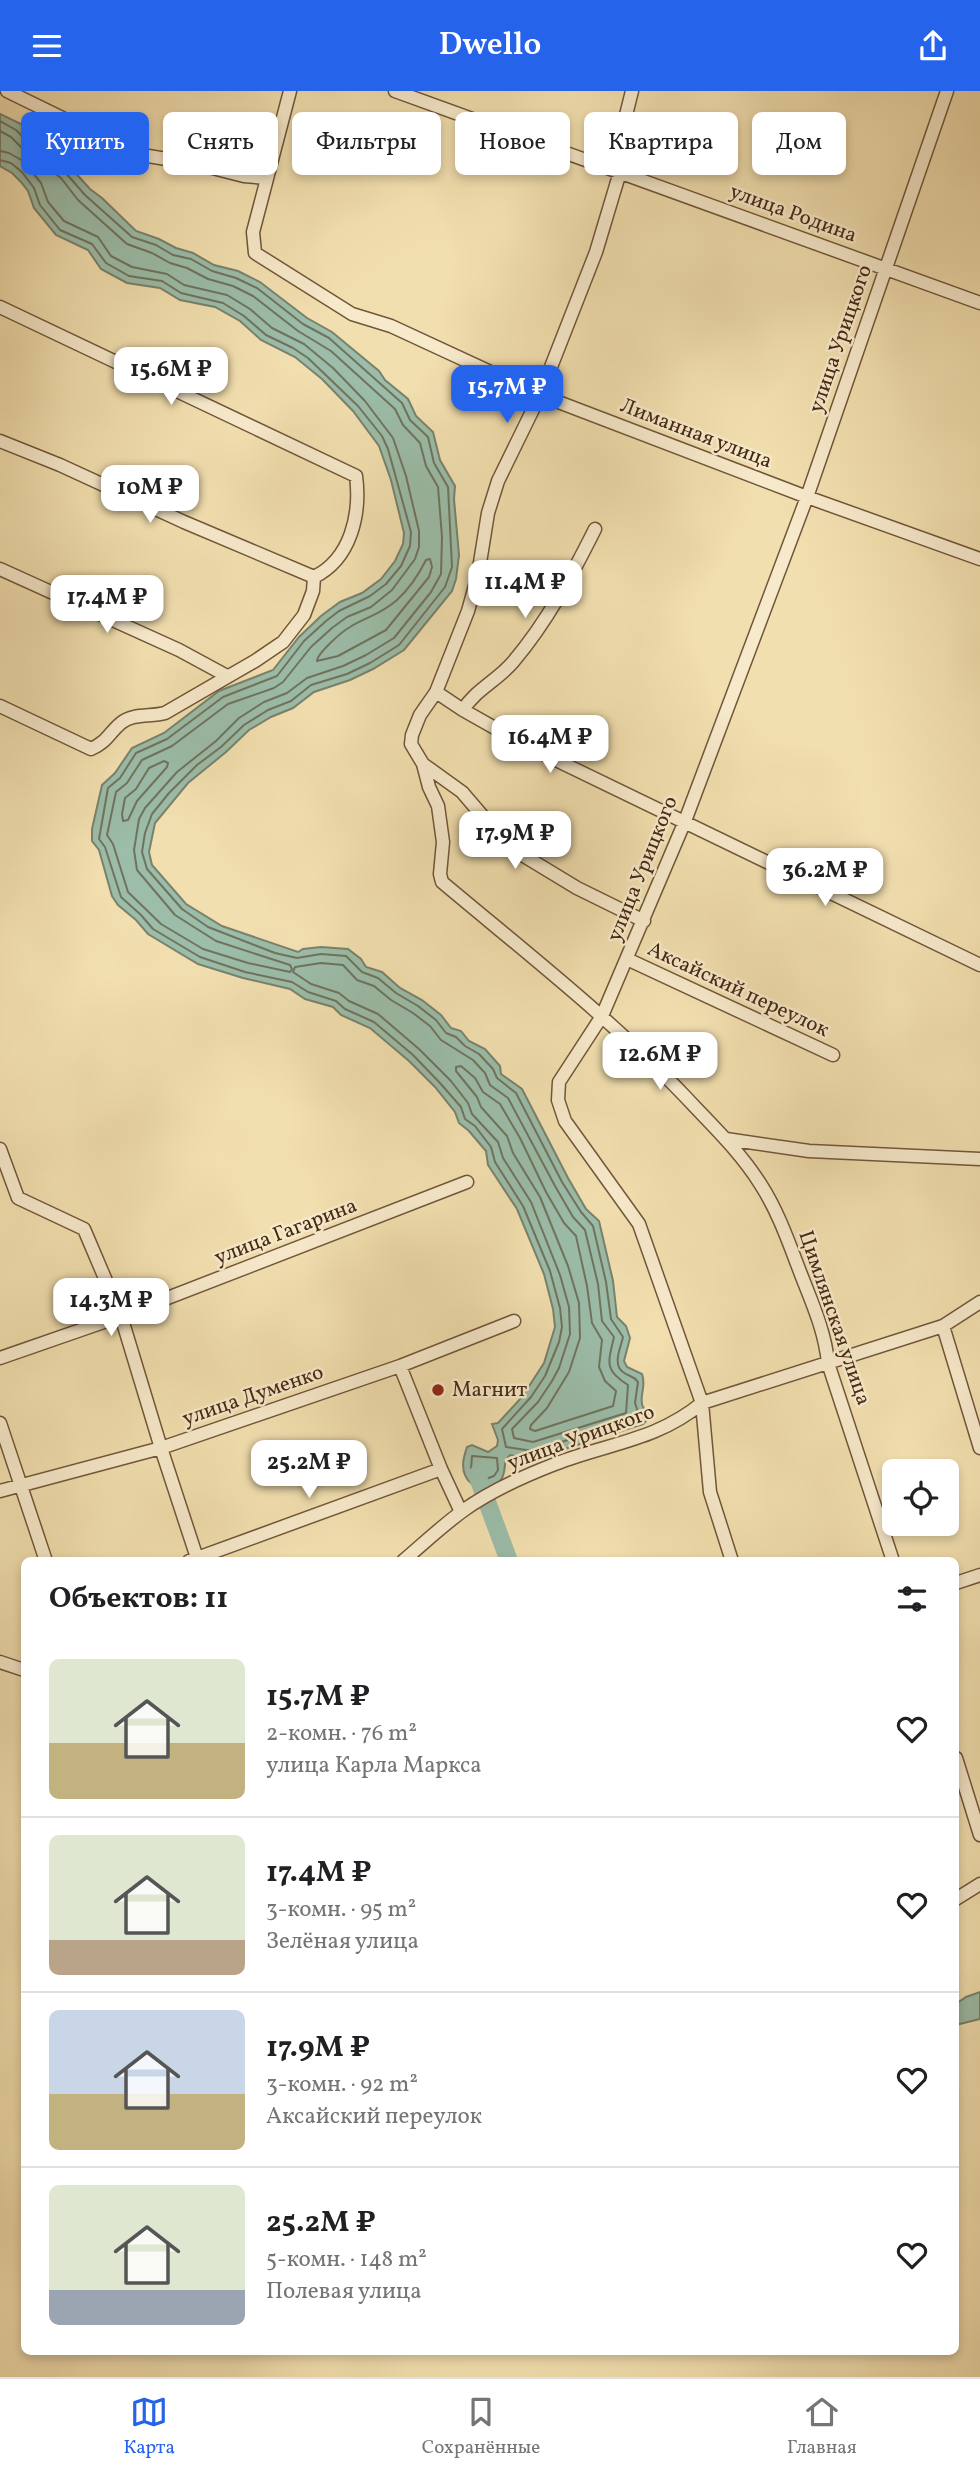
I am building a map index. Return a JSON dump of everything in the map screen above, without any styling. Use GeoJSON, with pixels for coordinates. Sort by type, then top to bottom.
{"type":"FeatureCollection","features":[{"type":"Feature","properties":{"kind":"street"},"geometry":{"type":"LineString","coordinates":[[7,91],[136,154],[197,164],[244,176],[267,178],[290,91]]}},
{"type":"Feature","properties":{"kind":"street","name":"улица Родина"},"geometry":{"type":"LineString","coordinates":[[395,91],[584,159]]}},
{"type":"Feature","properties":{"kind":"street","name":"Цимлянская улица"},"geometry":{"type":"LineString","coordinates":[[627,112],[632,91]]}},
{"type":"Feature","properties":{"kind":"street","name":"улица Урицкого"},"geometry":{"type":"LineString","coordinates":[[408,1557],[461,1512],[499,1488],[556,1463],[655,1433],[686,1416],[702,1403],[639,1224],[626,1202],[565,1121],[559,1108],[559,1082],[602,1016],[685,821],[807,497],[947,91]]}},
{"type":"Feature","properties":{"kind":"street","name":"Цимлянская улица"},"geometry":{"type":"LineString","coordinates":[[619,175],[596,252],[540,395],[498,481],[488,513],[478,575],[468,611],[436,692],[420,715],[411,744],[423,764],[438,806],[443,842],[440,874],[442,882],[602,1016],[663,1071],[726,1139],[762,1187],[779,1218],[818,1317],[826,1343],[828,1363],[892,1557]]}},
{"type":"Feature","properties":{"kind":"street","name":"улица Родина"},"geometry":{"type":"LineString","coordinates":[[628,175],[980,303]]}},
{"type":"Feature","properties":{"kind":"street","name":"Лиманная улица"},"geometry":{"type":"LineString","coordinates":[[267,178],[253,232],[255,253],[352,314],[391,326],[540,395],[807,497],[980,559]]}},
{"type":"Feature","properties":{"kind":"street"},"geometry":{"type":"LineString","coordinates":[[0,307],[356,476],[357,506],[345,549],[326,571],[314,577],[0,441]]}},
{"type":"Feature","properties":{"kind":"street"},"geometry":{"type":"LineString","coordinates":[[463,710],[475,695],[511,665],[537,632],[595,529]]}},
{"type":"Feature","properties":{"kind":"street"},"geometry":{"type":"LineString","coordinates":[[0,569],[179,650],[227,676]]}},
{"type":"Feature","properties":{"kind":"street"},"geometry":{"type":"LineString","coordinates":[[0,706],[92,749],[104,743],[121,723],[135,716],[165,713],[283,642],[296,627],[309,603],[314,577]]}},
{"type":"Feature","properties":{"kind":"street"},"geometry":{"type":"LineString","coordinates":[[436,692],[525,745],[980,965]]}},
{"type":"Feature","properties":{"kind":"street","name":"Аксайский переулок"},"geometry":{"type":"LineString","coordinates":[[423,764],[462,792],[516,851],[577,888],[644,921]]}},
{"type":"Feature","properties":{"kind":"street","name":"Аксайский переулок"},"geometry":{"type":"LineString","coordinates":[[627,959],[833,1055]]}},
{"type":"Feature","properties":{"kind":"street"},"geometry":{"type":"LineString","coordinates":[[726,1139],[809,1151],[980,1159]]}},
{"type":"Feature","properties":{"kind":"street"},"geometry":{"type":"LineString","coordinates":[[0,1149],[19,1198],[84,1229],[121,1316],[192,1557]]}},
{"type":"Feature","properties":{"kind":"street","name":"улица Гагарина"},"geometry":{"type":"LineString","coordinates":[[0,1358],[121,1316],[467,1182]]}},
{"type":"Feature","properties":{"kind":"street"},"geometry":{"type":"LineString","coordinates":[[731,1557],[710,1492],[702,1403],[943,1326],[980,1302]]}},
{"type":"Feature","properties":{"kind":"street","name":"улица Думенко"},"geometry":{"type":"LineString","coordinates":[[0,1491],[161,1448],[400,1366],[514,1321]]}},
{"type":"Feature","properties":{"kind":"street"},"geometry":{"type":"LineString","coordinates":[[943,1326],[980,1448]]}},
{"type":"Feature","properties":{"kind":"street"},"geometry":{"type":"LineString","coordinates":[[400,1366],[461,1512]]}},
{"type":"Feature","properties":{"kind":"street"},"geometry":{"type":"LineString","coordinates":[[0,1423],[45,1557]]}},
{"type":"Feature","properties":{"kind":"street"},"geometry":{"type":"LineString","coordinates":[[201,1557],[441,1469]]}},
{"type":"Feature","properties":{"kind":"street"},"geometry":{"type":"LineString","coordinates":[[959,1582],[980,1575]]}},
{"type":"Feature","properties":{"kind":"street"},"geometry":{"type":"LineString","coordinates":[[0,1663],[21,1667]]}},
{"type":"Feature","properties":{"kind":"street"},"geometry":{"type":"LineString","coordinates":[[959,1768],[980,1835]]}},
{"type":"Feature","properties":{"kind":"street"},"geometry":{"type":"LineString","coordinates":[[959,1897],[980,1884]]}},
{"type":"Feature","properties":{"kind":"water"},"geometry":{"type":"Polygon","coordinates":[[[0,114],[21,124],[21,175],[77,175],[136,231],[260,282],[307,318],[332,332],[379,371],[385,380],[408,399],[416,416],[433,432],[440,460],[455,486],[459,555],[452,591],[404,650],[350,680],[314,692],[293,708],[249,730],[188,783],[155,823],[149,852],[152,865],[186,904],[222,926],[298,952],[321,947],[348,949],[361,959],[366,967],[382,972],[400,988],[441,1015],[451,1028],[461,1031],[469,1041],[485,1049],[500,1066],[501,1074],[522,1089],[586,1209],[599,1221],[613,1281],[617,1317],[626,1326],[630,1338],[624,1361],[627,1367],[642,1374],[644,1383],[641,1399],[643,1407],[651,1416],[643,1424],[533,1459],[510,1455],[504,1474],[496,1484],[481,1487],[471,1483],[463,1465],[467,1447],[472,1445],[488,1452],[497,1446],[498,1440],[492,1424],[498,1423],[522,1397],[544,1363],[555,1327],[544,1274],[517,1209],[488,1165],[486,1151],[459,1123],[455,1112],[435,1087],[370,1028],[341,1015],[333,1007],[305,999],[290,989],[198,964],[148,934],[112,896],[99,850],[92,841],[92,829],[102,785],[115,773],[132,748],[164,733],[219,691],[273,670],[299,637],[321,616],[381,579],[395,561],[403,544],[404,533],[391,480],[379,446],[353,411],[322,379],[295,357],[261,340],[240,321],[215,307],[180,300],[160,288],[127,283],[101,269],[88,250],[56,235],[34,208],[28,191],[21,182],[0,166],[0,114]]]}},
{"type":"Feature","properties":{"kind":"water"},"geometry":{"type":"Polygon","coordinates":[[[980,1992],[980,2019],[959,2024],[959,2002],[980,1992]]]}},
{"type":"Feature","properties":{"kind":"waterway"},"geometry":{"type":"LineString","coordinates":[[484,1468],[477,1475],[508,1557]]}},
{"type":"Feature","properties":{"kind":"place","name":"Магнит"},"geometry":{"type":"Point","coordinates":[438,1390]}}]}
